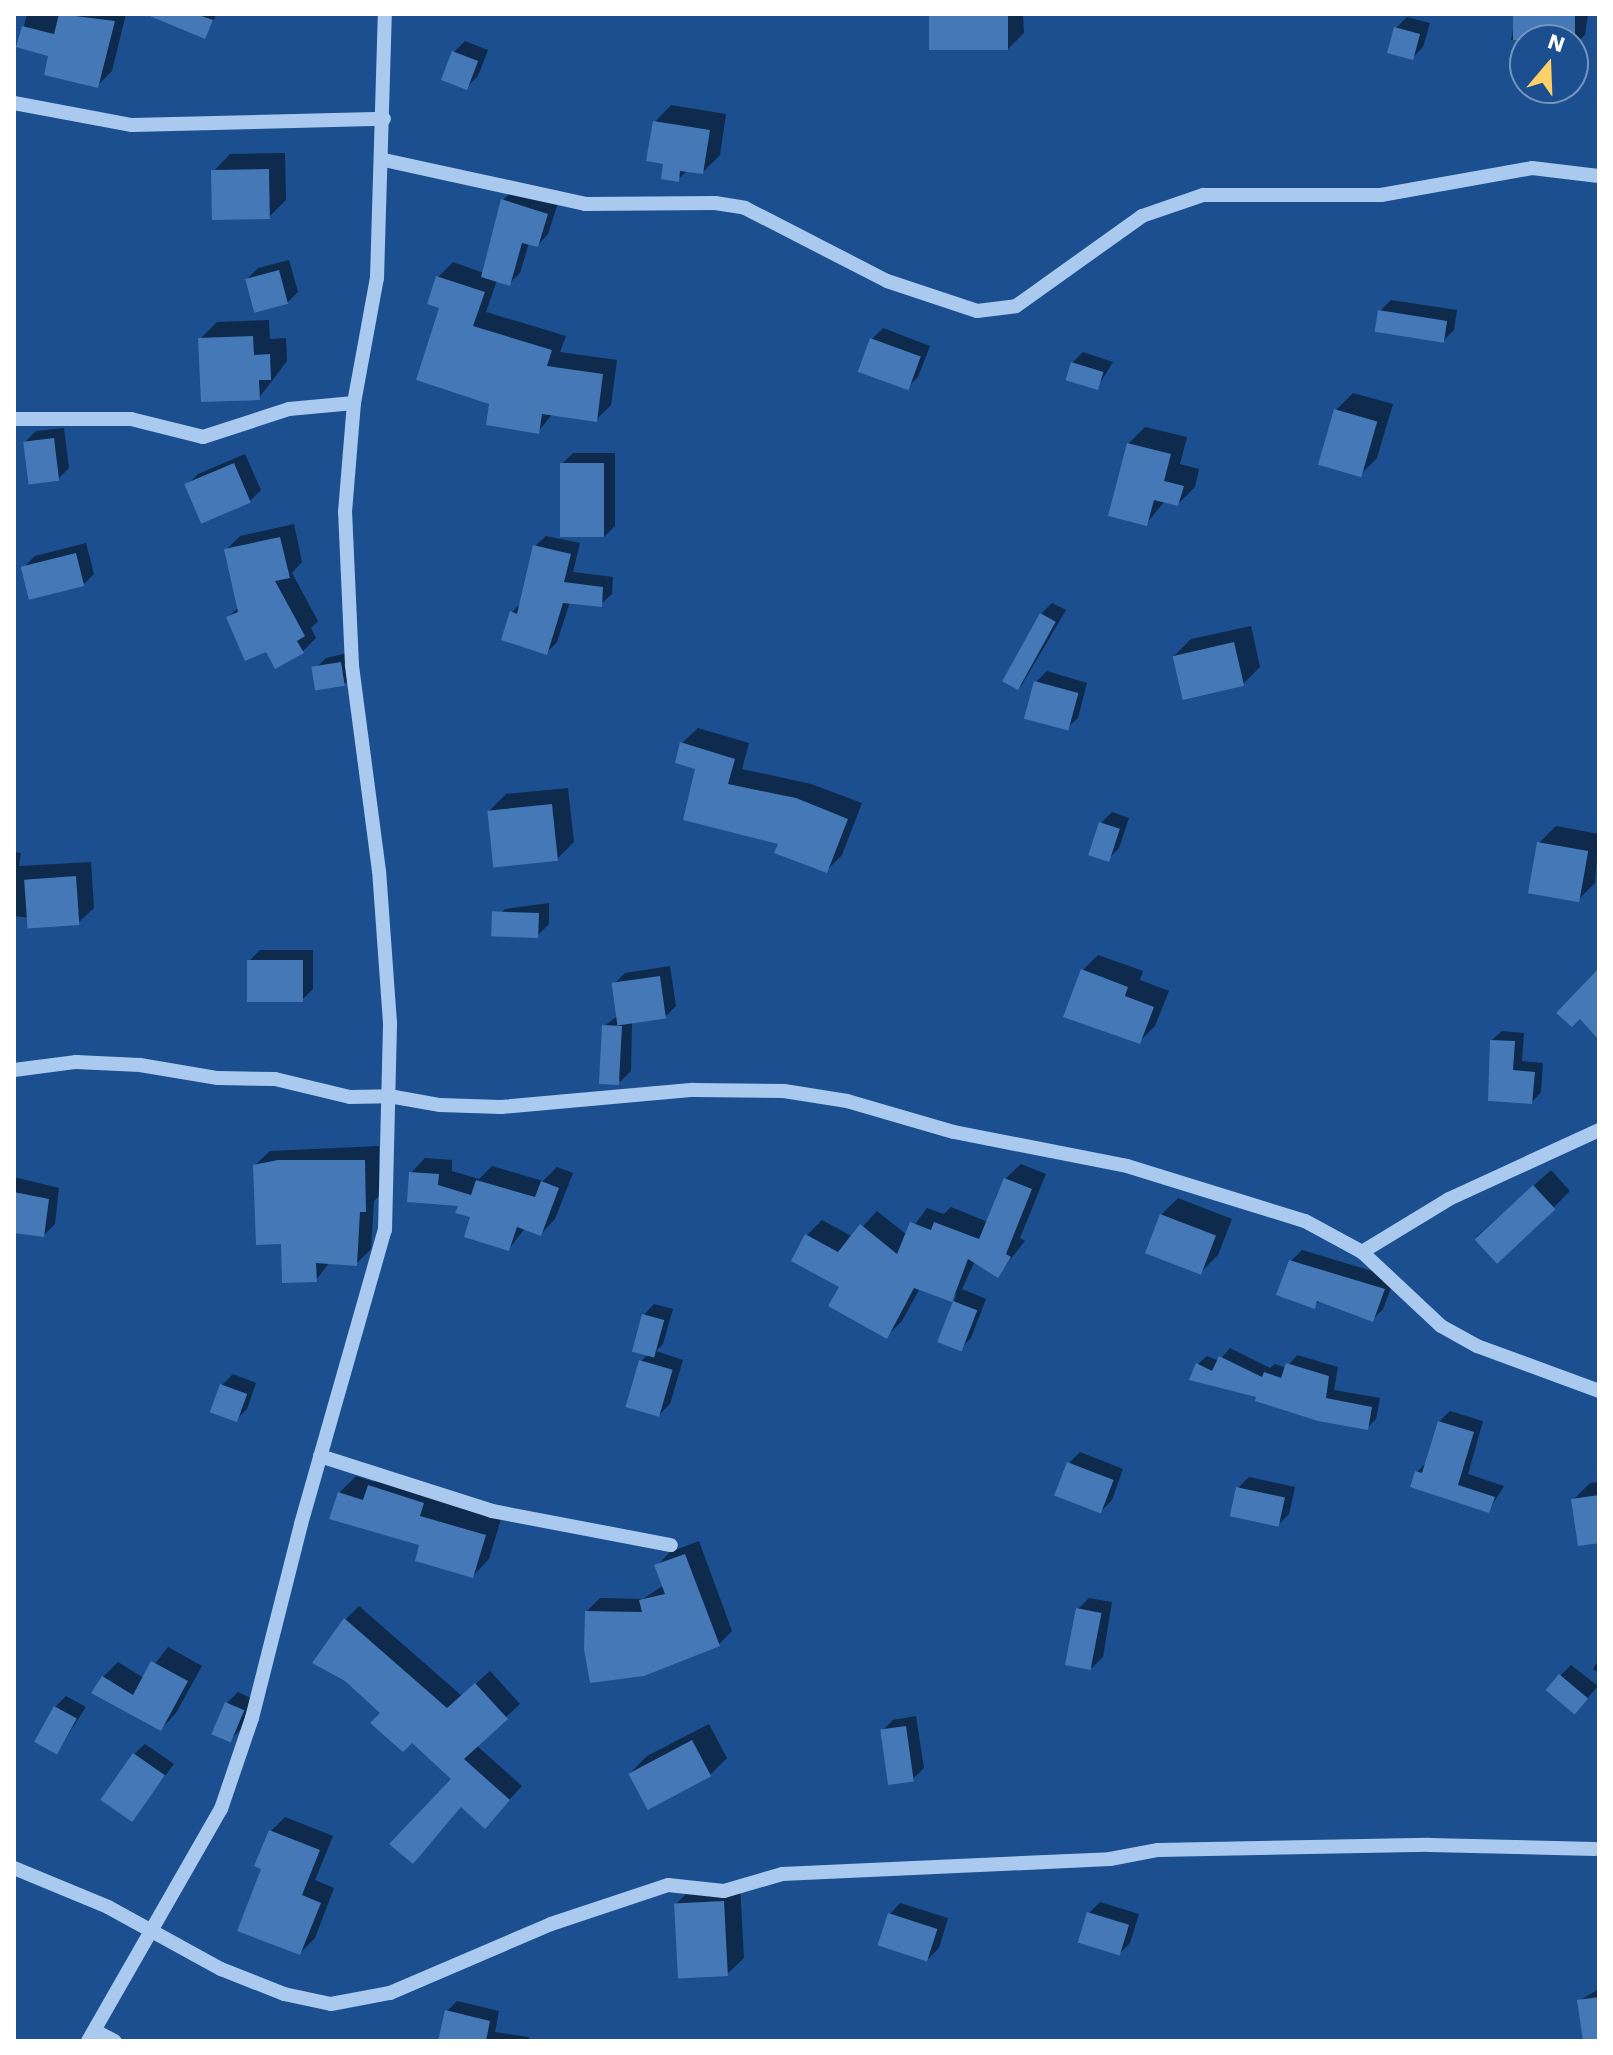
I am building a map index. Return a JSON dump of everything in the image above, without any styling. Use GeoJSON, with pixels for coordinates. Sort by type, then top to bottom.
{"type":"FeatureCollection","features":[{"type":"Feature","properties":{"kind":"street"},"geometry":{"type":"LineString","coordinates":[[115,2041],[91,2036],[221,1809],[252,1718],[320,1456],[385,1230],[389,1096],[379,871],[352,665],[345,512],[354,403],[377,278],[384,160],[385,14]]}},
{"type":"Feature","properties":{"kind":"street"},"geometry":{"type":"LineString","coordinates":[[14,103],[132,125],[384,119]]}},
{"type":"Feature","properties":{"kind":"street"},"geometry":{"type":"LineString","coordinates":[[384,160],[585,204],[715,203],[745,208],[887,281],[977,311],[1016,306],[1142,216],[1203,195],[1381,195],[1532,168],[1599,176]]}},
{"type":"Feature","properties":{"kind":"street"},"geometry":{"type":"LineString","coordinates":[[14,419],[131,419],[203,437],[289,409],[354,403]]}},
{"type":"Feature","properties":{"kind":"street"},"geometry":{"type":"LineString","coordinates":[[14,1070],[76,1062],[140,1065],[218,1078],[275,1079],[350,1097],[389,1096],[440,1105],[501,1107],[693,1090],[784,1091],[1127,1166],[1305,1221],[1362,1252],[1441,1326],[1477,1346],[1599,1391]]}},
{"type":"Feature","properties":{"kind":"street"},"geometry":{"type":"LineString","coordinates":[[1362,1252],[1449,1199],[1599,1130]]}},
{"type":"Feature","properties":{"kind":"street"},"geometry":{"type":"LineString","coordinates":[[320,1456],[492,1511],[671,1545]]}},
{"type":"Feature","properties":{"kind":"street"},"geometry":{"type":"LineString","coordinates":[[14,1868],[150,1929],[221,1969],[284,1994],[331,2004],[390,1993],[551,1924],[668,1885],[724,1891],[782,1874],[1110,1859],[1158,1850],[1429,1845],[1595,1849]]}},
{"type":"Feature","properties":{"kind":"building"},"geometry":{"type":"Polygon","coordinates":[[[59,14],[115,21],[98,88],[44,75],[48,56],[16,47],[22,26],[54,34],[59,14]]]}},
{"type":"Feature","properties":{"kind":"building"},"geometry":{"type":"Polygon","coordinates":[[[145,14],[196,14],[213,20],[205,39],[145,14]]]}},
{"type":"Feature","properties":{"kind":"building"},"geometry":{"type":"Polygon","coordinates":[[[929,14],[1008,14],[1008,50],[929,50],[929,14]]]}},
{"type":"Feature","properties":{"kind":"building"},"geometry":{"type":"Polygon","coordinates":[[[1513,14],[1575,14],[1575,24],[1513,24],[1513,14]]]}},
{"type":"Feature","properties":{"kind":"building"},"geometry":{"type":"Polygon","coordinates":[[[1394,27],[1420,34],[1413,60],[1387,53],[1394,27]]]}},
{"type":"Feature","properties":{"kind":"building"},"geometry":{"type":"Polygon","coordinates":[[[452,51],[478,61],[467,90],[441,80],[452,51]]]}},
{"type":"Feature","properties":{"kind":"building"},"geometry":{"type":"Polygon","coordinates":[[[653,121],[710,130],[703,174],[680,171],[679,182],[661,179],[663,164],[646,161],[653,121]]]}},
{"type":"Feature","properties":{"kind":"building"},"geometry":{"type":"Polygon","coordinates":[[[269,169],[270,219],[212,220],[211,170],[269,169]]]}},
{"type":"Feature","properties":{"kind":"building"},"geometry":{"type":"Polygon","coordinates":[[[501,199],[548,214],[538,247],[522,243],[510,286],[481,277],[501,199]]]}},
{"type":"Feature","properties":{"kind":"building"},"geometry":{"type":"Polygon","coordinates":[[[279,270],[288,304],[254,313],[245,279],[279,270]]]}},
{"type":"Feature","properties":{"kind":"building"},"geometry":{"type":"Polygon","coordinates":[[[436,276],[485,292],[473,326],[552,350],[547,366],[603,374],[597,422],[542,414],[539,434],[486,425],[489,404],[416,380],[439,308],[427,304],[436,276]]]}},
{"type":"Feature","properties":{"kind":"building"},"geometry":{"type":"Polygon","coordinates":[[[1378,310],[1447,321],[1444,343],[1375,332],[1378,310]]]}},
{"type":"Feature","properties":{"kind":"building"},"geometry":{"type":"Polygon","coordinates":[[[253,336],[254,355],[270,354],[271,380],[259,380],[260,400],[201,402],[198,338],[253,336]]]}},
{"type":"Feature","properties":{"kind":"building"},"geometry":{"type":"Polygon","coordinates":[[[870,338],[921,356],[908,390],[858,372],[870,338]]]}},
{"type":"Feature","properties":{"kind":"building"},"geometry":{"type":"Polygon","coordinates":[[[1071,362],[1104,372],[1098,390],[1065,380],[1071,362]]]}},
{"type":"Feature","properties":{"kind":"building"},"geometry":{"type":"Polygon","coordinates":[[[1334,409],[1377,421],[1361,477],[1318,465],[1334,409]]]}},
{"type":"Feature","properties":{"kind":"building"},"geometry":{"type":"Polygon","coordinates":[[[54,438],[59,481],[28,484],[23,442],[54,438]]]}},
{"type":"Feature","properties":{"kind":"building"},"geometry":{"type":"Polygon","coordinates":[[[1127,443],[1171,454],[1164,481],[1184,486],[1178,506],[1154,500],[1147,526],[1108,516],[1127,443]]]}},
{"type":"Feature","properties":{"kind":"building"},"geometry":{"type":"Polygon","coordinates":[[[234,463],[251,503],[201,524],[184,484],[234,463]]]}},
{"type":"Feature","properties":{"kind":"building"},"geometry":{"type":"Polygon","coordinates":[[[560,463],[604,463],[604,537],[560,537],[560,463]]]}},
{"type":"Feature","properties":{"kind":"building"},"geometry":{"type":"Polygon","coordinates":[[[280,537],[290,578],[275,581],[305,636],[297,641],[304,653],[275,669],[266,652],[245,661],[226,617],[238,612],[224,549],[280,537]]]}},
{"type":"Feature","properties":{"kind":"building"},"geometry":{"type":"Polygon","coordinates":[[[533,545],[571,554],[564,582],[603,587],[602,607],[563,603],[547,655],[501,640],[510,611],[517,614],[533,545]]]}},
{"type":"Feature","properties":{"kind":"building"},"geometry":{"type":"Polygon","coordinates":[[[76,553],[84,586],[29,600],[21,567],[76,553]]]}},
{"type":"Feature","properties":{"kind":"building"},"geometry":{"type":"Polygon","coordinates":[[[1040,613],[1056,622],[1018,690],[1002,681],[1040,613]]]}},
{"type":"Feature","properties":{"kind":"building"},"geometry":{"type":"Polygon","coordinates":[[[1234,642],[1244,686],[1183,700],[1173,656],[1234,642]]]}},
{"type":"Feature","properties":{"kind":"building"},"geometry":{"type":"Polygon","coordinates":[[[341,662],[345,686],[315,690],[311,667],[341,662]]]}},
{"type":"Feature","properties":{"kind":"building"},"geometry":{"type":"Polygon","coordinates":[[[1034,681],[1078,693],[1068,731],[1024,719],[1034,681]]]}},
{"type":"Feature","properties":{"kind":"building"},"geometry":{"type":"Polygon","coordinates":[[[680,742],[735,759],[728,784],[796,798],[848,819],[827,873],[774,853],[778,844],[683,820],[695,769],[675,763],[680,742]]]}},
{"type":"Feature","properties":{"kind":"building"},"geometry":{"type":"Polygon","coordinates":[[[552,804],[558,861],[493,867],[487,811],[552,804]]]}},
{"type":"Feature","properties":{"kind":"building"},"geometry":{"type":"Polygon","coordinates":[[[1099,822],[1120,829],[1109,862],[1088,855],[1099,822]]]}},
{"type":"Feature","properties":{"kind":"building"},"geometry":{"type":"Polygon","coordinates":[[[1537,842],[1588,851],[1579,902],[1528,893],[1537,842]]]}},
{"type":"Feature","properties":{"kind":"building"},"geometry":{"type":"Polygon","coordinates":[[[76,876],[79,925],[28,929],[24,880],[76,876]]]}},
{"type":"Feature","properties":{"kind":"building"},"geometry":{"type":"Polygon","coordinates":[[[492,911],[539,913],[538,938],[491,936],[492,911]]]}},
{"type":"Feature","properties":{"kind":"building"},"geometry":{"type":"Polygon","coordinates":[[[247,960],[303,960],[303,1002],[247,1002],[247,960]]]}},
{"type":"Feature","properties":{"kind":"building"},"geometry":{"type":"Polygon","coordinates":[[[1599,968],[1599,1040],[1580,1019],[1572,1027],[1556,1013],[1599,968]]]}},
{"type":"Feature","properties":{"kind":"building"},"geometry":{"type":"Polygon","coordinates":[[[1081,969],[1128,987],[1125,996],[1154,1007],[1140,1044],[1063,1017],[1081,969]]]}},
{"type":"Feature","properties":{"kind":"building"},"geometry":{"type":"Polygon","coordinates":[[[660,976],[666,1019],[617,1025],[611,983],[660,976]]]}},
{"type":"Feature","properties":{"kind":"building"},"geometry":{"type":"Polygon","coordinates":[[[602,1025],[622,1026],[619,1085],[599,1084],[602,1025]]]}},
{"type":"Feature","properties":{"kind":"building"},"geometry":{"type":"Polygon","coordinates":[[[1490,1040],[1515,1041],[1513,1070],[1535,1072],[1532,1104],[1488,1101],[1490,1040]]]}},
{"type":"Feature","properties":{"kind":"building"},"geometry":{"type":"Polygon","coordinates":[[[278,1160],[365,1160],[366,1212],[360,1212],[357,1266],[316,1263],[317,1282],[282,1283],[281,1244],[256,1245],[253,1165],[278,1160]]]}},
{"type":"Feature","properties":{"kind":"building"},"geometry":{"type":"Polygon","coordinates":[[[409,1172],[439,1174],[438,1185],[471,1195],[476,1180],[535,1197],[541,1181],[559,1188],[541,1236],[517,1227],[509,1251],[464,1237],[470,1217],[455,1213],[458,1206],[407,1202],[409,1172]]]}},
{"type":"Feature","properties":{"kind":"building"},"geometry":{"type":"Polygon","coordinates":[[[1004,1178],[1032,1189],[1006,1254],[1011,1257],[998,1278],[968,1259],[952,1302],[914,1288],[887,1339],[828,1306],[839,1287],[791,1261],[805,1234],[838,1252],[860,1224],[897,1254],[910,1222],[931,1230],[934,1222],[979,1239],[1004,1178]]]}},
{"type":"Feature","properties":{"kind":"building"},"geometry":{"type":"Polygon","coordinates":[[[1533,1185],[1556,1209],[1497,1264],[1474,1240],[1533,1185]]]}},
{"type":"Feature","properties":{"kind":"building"},"geometry":{"type":"Polygon","coordinates":[[[14,1192],[49,1199],[44,1237],[14,1233],[14,1192]]]}},
{"type":"Feature","properties":{"kind":"building"},"geometry":{"type":"Polygon","coordinates":[[[1160,1214],[1216,1236],[1201,1275],[1145,1253],[1160,1214]]]}},
{"type":"Feature","properties":{"kind":"building"},"geometry":{"type":"Polygon","coordinates":[[[1289,1260],[1385,1289],[1373,1322],[1317,1301],[1315,1309],[1276,1295],[1289,1260]]]}},
{"type":"Feature","properties":{"kind":"building"},"geometry":{"type":"Polygon","coordinates":[[[953,1301],[977,1310],[962,1351],[937,1342],[953,1301]]]}},
{"type":"Feature","properties":{"kind":"building"},"geometry":{"type":"Polygon","coordinates":[[[642,1314],[664,1320],[654,1358],[632,1352],[642,1314]]]}},
{"type":"Feature","properties":{"kind":"building"},"geometry":{"type":"Polygon","coordinates":[[[1219,1356],[1262,1377],[1264,1372],[1281,1378],[1286,1363],[1329,1376],[1326,1398],[1372,1407],[1368,1430],[1318,1421],[1255,1401],[1256,1397],[1189,1380],[1196,1363],[1212,1371],[1219,1356]]]}},
{"type":"Feature","properties":{"kind":"building"},"geometry":{"type":"Polygon","coordinates":[[[639,1360],[673,1370],[659,1417],[625,1407],[639,1360]]]}},
{"type":"Feature","properties":{"kind":"building"},"geometry":{"type":"Polygon","coordinates":[[[220,1384],[247,1394],[237,1422],[210,1412],[220,1384]]]}},
{"type":"Feature","properties":{"kind":"building"},"geometry":{"type":"Polygon","coordinates":[[[1438,1421],[1474,1432],[1458,1485],[1495,1497],[1489,1513],[1410,1487],[1415,1471],[1422,1473],[1438,1421]]]}},
{"type":"Feature","properties":{"kind":"building"},"geometry":{"type":"Polygon","coordinates":[[[1067,1462],[1114,1480],[1101,1514],[1054,1496],[1067,1462]]]}},
{"type":"Feature","properties":{"kind":"building"},"geometry":{"type":"Polygon","coordinates":[[[368,1485],[424,1503],[420,1516],[486,1535],[473,1578],[415,1561],[419,1545],[329,1519],[338,1492],[363,1500],[368,1485]]]}},
{"type":"Feature","properties":{"kind":"building"},"geometry":{"type":"Polygon","coordinates":[[[1236,1487],[1285,1497],[1279,1527],[1230,1516],[1236,1487]]]}},
{"type":"Feature","properties":{"kind":"building"},"geometry":{"type":"Polygon","coordinates":[[[1599,1495],[1599,1543],[1578,1546],[1571,1499],[1599,1495]]]}},
{"type":"Feature","properties":{"kind":"building"},"geometry":{"type":"Polygon","coordinates":[[[685,1554],[720,1646],[644,1676],[590,1683],[584,1649],[585,1611],[642,1612],[639,1600],[665,1594],[654,1565],[685,1554]]]}},
{"type":"Feature","properties":{"kind":"building"},"geometry":{"type":"Polygon","coordinates":[[[1076,1608],[1102,1613],[1090,1670],[1065,1665],[1076,1608]]]}},
{"type":"Feature","properties":{"kind":"building"},"geometry":{"type":"Polygon","coordinates":[[[344,1618],[447,1708],[475,1683],[508,1719],[464,1759],[510,1800],[485,1829],[461,1807],[413,1864],[389,1844],[451,1779],[412,1743],[403,1752],[370,1723],[380,1713],[345,1681],[312,1663],[344,1618]]]}},
{"type":"Feature","properties":{"kind":"building"},"geometry":{"type":"Polygon","coordinates":[[[151,1661],[188,1681],[161,1731],[91,1693],[102,1676],[133,1695],[151,1661]]]}},
{"type":"Feature","properties":{"kind":"building"},"geometry":{"type":"Polygon","coordinates":[[[1559,1674],[1588,1698],[1575,1715],[1546,1690],[1559,1674]]]}},
{"type":"Feature","properties":{"kind":"building"},"geometry":{"type":"Polygon","coordinates":[[[225,1702],[244,1710],[231,1742],[211,1734],[225,1702]]]}},
{"type":"Feature","properties":{"kind":"building"},"geometry":{"type":"Polygon","coordinates":[[[54,1706],[77,1719],[57,1754],[34,1742],[54,1706]]]}},
{"type":"Feature","properties":{"kind":"building"},"geometry":{"type":"Polygon","coordinates":[[[906,1726],[914,1781],[888,1785],[880,1730],[906,1726]]]}},
{"type":"Feature","properties":{"kind":"building"},"geometry":{"type":"Polygon","coordinates":[[[692,1740],[711,1776],[648,1810],[628,1774],[692,1740]]]}},
{"type":"Feature","properties":{"kind":"building"},"geometry":{"type":"Polygon","coordinates":[[[133,1753],[165,1775],[132,1822],[100,1800],[133,1753]]]}},
{"type":"Feature","properties":{"kind":"building"},"geometry":{"type":"Polygon","coordinates":[[[269,1830],[320,1850],[302,1895],[321,1903],[300,1955],[237,1931],[261,1869],[254,1866],[269,1830]]]}},
{"type":"Feature","properties":{"kind":"building"},"geometry":{"type":"Polygon","coordinates":[[[724,1901],[728,1976],[678,1979],[674,1904],[724,1901]]]}},
{"type":"Feature","properties":{"kind":"building"},"geometry":{"type":"Polygon","coordinates":[[[1087,1912],[1129,1925],[1120,1955],[1078,1943],[1087,1912]]]}},
{"type":"Feature","properties":{"kind":"building"},"geometry":{"type":"Polygon","coordinates":[[[888,1913],[937,1929],[927,1961],[877,1945],[888,1913]]]}},
{"type":"Feature","properties":{"kind":"building"},"geometry":{"type":"Polygon","coordinates":[[[1599,1997],[1599,2041],[1583,2041],[1577,2000],[1599,1997]]]}},
{"type":"Feature","properties":{"kind":"building"},"geometry":{"type":"Polygon","coordinates":[[[445,2010],[490,2021],[486,2041],[438,2041],[445,2010]]]}}]}
